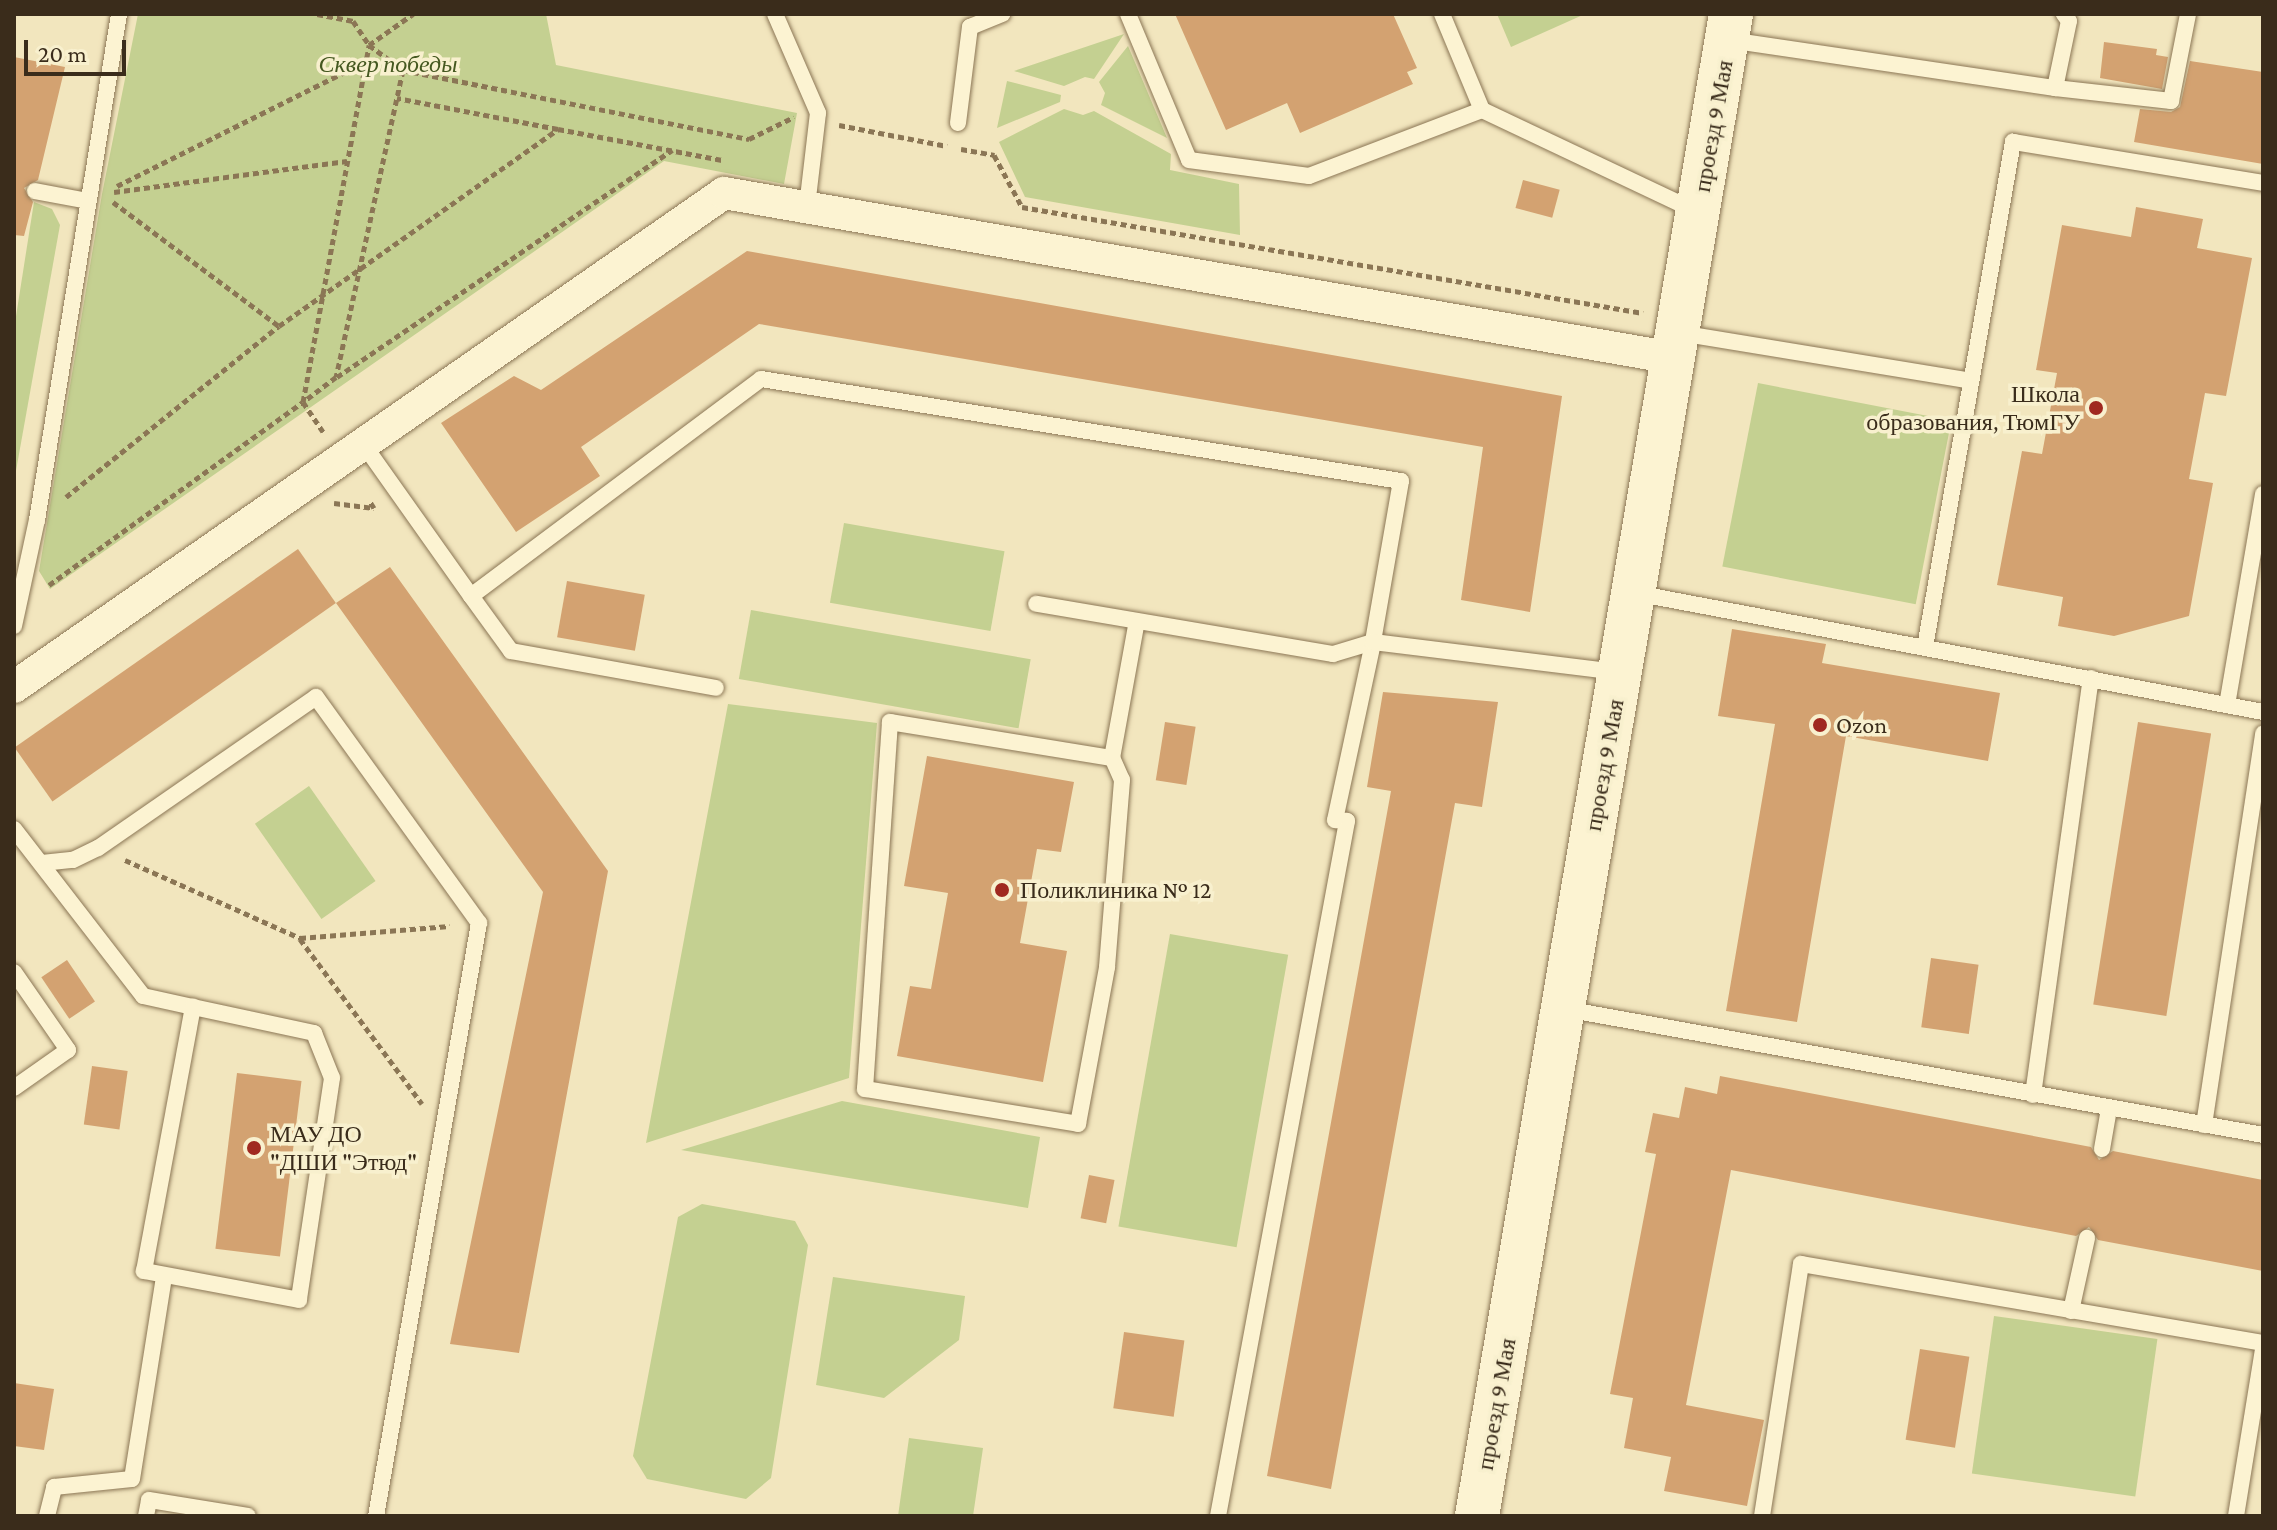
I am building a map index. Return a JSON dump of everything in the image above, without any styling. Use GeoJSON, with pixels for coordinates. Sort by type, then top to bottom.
{"type":"FeatureCollection","features":[{"type":"Feature","properties":{"kind":"street","name":"проезд 9 Мая"},"geometry":{"type":"LineString","coordinates":[[1477,1516],[1730,27]]}},
{"type":"Feature","properties":{"kind":"street"},"geometry":{"type":"LineString","coordinates":[[14,687],[724,193],[1676,337]]}},
{"type":"Feature","properties":{"kind":"lane"},"geometry":{"type":"LineString","coordinates":[[14,626],[37,520],[95,197],[119,14]]}},
{"type":"Feature","properties":{"kind":"lane"},"geometry":{"type":"LineString","coordinates":[[775,14],[817,120],[807,207]]}},
{"type":"Feature","properties":{"kind":"lane"},"geometry":{"type":"LineString","coordinates":[[958,123],[970,27],[1002,14]]}},
{"type":"Feature","properties":{"kind":"lane"},"geometry":{"type":"LineString","coordinates":[[1128,14],[1189,160],[1309,176],[1482,110]]}},
{"type":"Feature","properties":{"kind":"lane"},"geometry":{"type":"LineString","coordinates":[[1442,14],[1482,110],[1698,211]]}},
{"type":"Feature","properties":{"kind":"lane"},"geometry":{"type":"LineString","coordinates":[[2055,88],[2069,21],[2064,14]]}},
{"type":"Feature","properties":{"kind":"lane"},"geometry":{"type":"LineString","coordinates":[[1730,27],[2055,88],[2171,101],[2188,14]]}},
{"type":"Feature","properties":{"kind":"lane"},"geometry":{"type":"LineString","coordinates":[[1925,647],[2013,142],[2263,183]]}},
{"type":"Feature","properties":{"kind":"lane"},"geometry":{"type":"LineString","coordinates":[[35,191],[95,197]]}},
{"type":"Feature","properties":{"kind":"lane"},"geometry":{"type":"LineString","coordinates":[[1676,337],[1971,381]]}},
{"type":"Feature","properties":{"kind":"lane"},"geometry":{"type":"LineString","coordinates":[[471,596],[761,379],[1401,481],[1373,642],[1335,820],[1347,821],[1218,1516]]}},
{"type":"Feature","properties":{"kind":"lane"},"geometry":{"type":"LineString","coordinates":[[364,445],[511,651],[716,688]]}},
{"type":"Feature","properties":{"kind":"lane"},"geometry":{"type":"LineString","coordinates":[[2227,705],[2263,494]]}},
{"type":"Feature","properties":{"kind":"lane"},"geometry":{"type":"LineString","coordinates":[[1633,592],[2263,712]]}},
{"type":"Feature","properties":{"kind":"lane"},"geometry":{"type":"LineString","coordinates":[[1036,604],[1333,654],[1373,642],[1620,672]]}},
{"type":"Feature","properties":{"kind":"lane"},"geometry":{"type":"LineString","coordinates":[[1112,758],[890,722],[865,1089],[1078,1124],[1107,967],[1122,780],[1112,758],[1137,621]]}},
{"type":"Feature","properties":{"kind":"lane"},"geometry":{"type":"LineString","coordinates":[[2033,1095],[2091,678]]}},
{"type":"Feature","properties":{"kind":"lane"},"geometry":{"type":"LineString","coordinates":[[42,863],[73,860],[98,848],[316,697],[479,923],[376,1516]]}},
{"type":"Feature","properties":{"kind":"lane"},"geometry":{"type":"LineString","coordinates":[[2204,1125],[2263,733]]}},
{"type":"Feature","properties":{"kind":"lane"},"geometry":{"type":"LineString","coordinates":[[14,829],[143,996],[314,1033],[332,1078],[299,1300],[144,1271],[193,1007]]}},
{"type":"Feature","properties":{"kind":"lane"},"geometry":{"type":"LineString","coordinates":[[14,972],[68,1050],[14,1088]]}},
{"type":"Feature","properties":{"kind":"lane"},"geometry":{"type":"LineString","coordinates":[[1563,1009],[2263,1135]]}},
{"type":"Feature","properties":{"kind":"lane"},"geometry":{"type":"LineString","coordinates":[[2102,1149],[2109,1109]]}},
{"type":"Feature","properties":{"kind":"lane"},"geometry":{"type":"LineString","coordinates":[[2071,1311],[2087,1238]]}},
{"type":"Feature","properties":{"kind":"lane"},"geometry":{"type":"LineString","coordinates":[[1762,1516],[1801,1264],[2263,1343]]}},
{"type":"Feature","properties":{"kind":"lane"},"geometry":{"type":"LineString","coordinates":[[47,1516],[54,1487],[132,1479],[164,1276]]}},
{"type":"Feature","properties":{"kind":"lane"},"geometry":{"type":"LineString","coordinates":[[2236,1516],[2263,1350]]}},
{"type":"Feature","properties":{"kind":"lane"},"geometry":{"type":"LineString","coordinates":[[146,1516],[149,1500],[248,1516]]}},
{"type":"Feature","properties":{"kind":"path"},"geometry":{"type":"LineString","coordinates":[[317,14],[354,17],[369,45],[403,70],[749,139],[792,117],[994,155],[1022,207],[1676,337]]}},
{"type":"Feature","properties":{"kind":"path"},"geometry":{"type":"LineString","coordinates":[[413,14],[369,45],[303,402],[672,150]]}},
{"type":"Feature","properties":{"kind":"path"},"geometry":{"type":"LineString","coordinates":[[95,197],[366,62]]}},
{"type":"Feature","properties":{"kind":"path"},"geometry":{"type":"LineString","coordinates":[[336,377],[403,70]]}},
{"type":"Feature","properties":{"kind":"path"},"geometry":{"type":"LineString","coordinates":[[397,98],[734,162]]}},
{"type":"Feature","properties":{"kind":"path"},"geometry":{"type":"LineString","coordinates":[[37,520],[279,326],[558,129]]}},
{"type":"Feature","properties":{"kind":"path"},"geometry":{"type":"LineString","coordinates":[[95,197],[347,161]]}},
{"type":"Feature","properties":{"kind":"path"},"geometry":{"type":"LineString","coordinates":[[95,197],[279,326]]}},
{"type":"Feature","properties":{"kind":"path"},"geometry":{"type":"LineString","coordinates":[[98,848],[300,938],[479,923]]}},
{"type":"Feature","properties":{"kind":"path"},"geometry":{"type":"LineString","coordinates":[[300,938],[443,1132]]}},
{"type":"Feature","properties":{"kind":"green space","name":"Сквер победы"},"geometry":{"type":"Polygon","coordinates":[[[138,14],[546,14],[556,65],[797,113],[784,184],[664,161],[50,589],[39,571],[102,194],[138,14]]]}},
{"type":"Feature","properties":{"kind":"green space"},"geometry":{"type":"Polygon","coordinates":[[[1497,14],[1585,14],[1511,47],[1497,14]]]}},
{"type":"Feature","properties":{"kind":"green space"},"geometry":{"type":"Polygon","coordinates":[[[1124,34],[1094,79],[1085,77],[1064,86],[1014,71],[1124,34]]]}},
{"type":"Feature","properties":{"kind":"green space"},"geometry":{"type":"Polygon","coordinates":[[[1128,46],[1167,138],[1101,105],[1105,93],[1099,82],[1128,46]]]}},
{"type":"Feature","properties":{"kind":"green space"},"geometry":{"type":"Polygon","coordinates":[[[1007,81],[1061,95],[1060,102],[997,128],[1007,81]]]}},
{"type":"Feature","properties":{"kind":"green space"},"geometry":{"type":"Polygon","coordinates":[[[1064,109],[1083,115],[1094,111],[1171,154],[1170,170],[1239,184],[1240,235],[1025,197],[999,142],[1064,109]]]}},
{"type":"Feature","properties":{"kind":"green space"},"geometry":{"type":"Polygon","coordinates":[[[34,202],[52,209],[60,225],[14,482],[14,329],[34,202]]]}},
{"type":"Feature","properties":{"kind":"green space"},"geometry":{"type":"Polygon","coordinates":[[[1758,383],[1951,421],[1916,604],[1722,567],[1758,383]]]}},
{"type":"Feature","properties":{"kind":"green space"},"geometry":{"type":"Polygon","coordinates":[[[844,523],[1005,551],[990,631],[830,603],[844,523]]]}},
{"type":"Feature","properties":{"kind":"green space"},"geometry":{"type":"Polygon","coordinates":[[[751,610],[1031,659],[1019,728],[739,679],[751,610]]]}},
{"type":"Feature","properties":{"kind":"green space"},"geometry":{"type":"Polygon","coordinates":[[[728,704],[877,723],[849,1078],[646,1143],[728,704]]]}},
{"type":"Feature","properties":{"kind":"green space"},"geometry":{"type":"Polygon","coordinates":[[[309,786],[376,881],[321,919],[255,824],[309,786]]]}},
{"type":"Feature","properties":{"kind":"green space"},"geometry":{"type":"Polygon","coordinates":[[[1170,934],[1288,955],[1237,1247],[1118,1226],[1170,934]]]}},
{"type":"Feature","properties":{"kind":"green space"},"geometry":{"type":"Polygon","coordinates":[[[842,1101],[1040,1137],[1028,1208],[681,1150],[842,1101]]]}},
{"type":"Feature","properties":{"kind":"green space"},"geometry":{"type":"Polygon","coordinates":[[[702,1204],[795,1221],[808,1245],[771,1478],[746,1499],[647,1479],[633,1456],[678,1217],[702,1204]]]}},
{"type":"Feature","properties":{"kind":"green space"},"geometry":{"type":"Polygon","coordinates":[[[833,1277],[965,1296],[959,1340],[884,1398],[816,1385],[833,1277]]]}},
{"type":"Feature","properties":{"kind":"green space"},"geometry":{"type":"Polygon","coordinates":[[[1994,1316],[2157,1339],[2135,1496],[1972,1473],[1994,1316]]]}},
{"type":"Feature","properties":{"kind":"green space"},"geometry":{"type":"Polygon","coordinates":[[[909,1438],[983,1448],[973,1516],[898,1516],[909,1438]]]}},
{"type":"Feature","properties":{"kind":"building"},"geometry":{"type":"Polygon","coordinates":[[[1175,14],[1393,14],[1417,68],[1407,72],[1413,84],[1300,133],[1287,103],[1226,130],[1175,14]]]}},
{"type":"Feature","properties":{"kind":"building"},"geometry":{"type":"Polygon","coordinates":[[[2104,42],[2157,49],[2156,55],[2168,57],[2162,89],[2100,78],[2104,42]]]}},
{"type":"Feature","properties":{"kind":"building"},"geometry":{"type":"Polygon","coordinates":[[[14,57],[65,67],[38,180],[24,188],[33,202],[24,236],[14,235],[14,57]]]}},
{"type":"Feature","properties":{"kind":"building"},"geometry":{"type":"Polygon","coordinates":[[[2190,61],[2263,72],[2263,164],[2134,142],[2140,109],[2171,112],[2180,107],[2190,61]]]}},
{"type":"Feature","properties":{"kind":"building"},"geometry":{"type":"Polygon","coordinates":[[[1523,180],[1560,190],[1552,218],[1515,208],[1523,180]]]}},
{"type":"Feature","properties":{"kind":"building"},"geometry":{"type":"Polygon","coordinates":[[[2136,207],[2203,219],[2197,248],[2252,258],[2226,396],[2205,393],[2189,479],[2213,483],[2189,616],[2114,636],[2058,626],[2063,597],[1997,585],[2022,451],[2042,454],[2057,373],[2036,370],[2062,225],[2131,237],[2136,207]]]}},
{"type":"Feature","properties":{"kind":"building"},"geometry":{"type":"Polygon","coordinates":[[[747,251],[1562,396],[1530,612],[1461,600],[1483,447],[759,324],[581,447],[600,476],[516,532],[441,423],[514,376],[541,390],[747,251]]]}},
{"type":"Feature","properties":{"kind":"building"},"geometry":{"type":"Polygon","coordinates":[[[298,549],[336,603],[52,802],[15,747],[298,549]]]}},
{"type":"Feature","properties":{"kind":"building"},"geometry":{"type":"Polygon","coordinates":[[[390,567],[608,871],[519,1353],[450,1344],[543,892],[336,603],[390,567]]]}},
{"type":"Feature","properties":{"kind":"building"},"geometry":{"type":"Polygon","coordinates":[[[567,581],[645,595],[635,651],[557,637],[567,581]]]}},
{"type":"Feature","properties":{"kind":"building"},"geometry":{"type":"Polygon","coordinates":[[[1732,629],[1826,644],[1822,663],[2000,693],[1988,761],[1846,736],[1797,1022],[1726,1011],[1775,724],[1718,716],[1732,629]]]}},
{"type":"Feature","properties":{"kind":"building"},"geometry":{"type":"Polygon","coordinates":[[[1383,692],[1498,702],[1482,807],[1455,803],[1331,1489],[1267,1476],[1391,791],[1367,787],[1383,692]]]}},
{"type":"Feature","properties":{"kind":"building"},"geometry":{"type":"Polygon","coordinates":[[[1165,722],[1196,727],[1186,785],[1156,780],[1165,722]]]}},
{"type":"Feature","properties":{"kind":"building"},"geometry":{"type":"Polygon","coordinates":[[[2138,722],[2211,734],[2166,1016],[2093,1004],[2138,722]]]}},
{"type":"Feature","properties":{"kind":"building"},"geometry":{"type":"Polygon","coordinates":[[[927,756],[1074,782],[1061,852],[1037,849],[1020,943],[1067,951],[1043,1082],[897,1056],[910,986],[931,989],[948,893],[904,886],[927,756]]]}},
{"type":"Feature","properties":{"kind":"building"},"geometry":{"type":"Polygon","coordinates":[[[1931,958],[1979,965],[1969,1034],[1921,1027],[1931,958]]]}},
{"type":"Feature","properties":{"kind":"building"},"geometry":{"type":"Polygon","coordinates":[[[67,960],[95,1001],[69,1019],[41,977],[67,960]]]}},
{"type":"Feature","properties":{"kind":"building"},"geometry":{"type":"Polygon","coordinates":[[[92,1066],[128,1071],[119,1129],[84,1124],[92,1066]]]}},
{"type":"Feature","properties":{"kind":"building"},"geometry":{"type":"Polygon","coordinates":[[[237,1073],[302,1081],[280,1257],[215,1249],[237,1073]]]}},
{"type":"Feature","properties":{"kind":"building"},"geometry":{"type":"Polygon","coordinates":[[[1720,1076],[2091,1147],[2099,1160],[2113,1151],[2263,1180],[2263,1271],[2098,1240],[2089,1227],[2076,1236],[1731,1170],[1686,1405],[1764,1420],[1747,1506],[1664,1491],[1671,1457],[1624,1448],[1633,1398],[1610,1394],[1656,1154],[1645,1152],[1653,1113],[1679,1118],[1685,1087],[1717,1094],[1720,1076]]]}},
{"type":"Feature","properties":{"kind":"building"},"geometry":{"type":"Polygon","coordinates":[[[1089,1175],[1115,1180],[1106,1223],[1081,1218],[1089,1175]]]}},
{"type":"Feature","properties":{"kind":"building"},"geometry":{"type":"Polygon","coordinates":[[[1124,1332],[1184,1340],[1174,1417],[1113,1408],[1124,1332]]]}},
{"type":"Feature","properties":{"kind":"building"},"geometry":{"type":"Polygon","coordinates":[[[1920,1349],[1969,1357],[1955,1448],[1906,1440],[1920,1349]]]}},
{"type":"Feature","properties":{"kind":"building"},"geometry":{"type":"Polygon","coordinates":[[[14,1383],[54,1389],[44,1450],[14,1446],[14,1383]]]}},
{"type":"Feature","properties":{"kind":"place","name":"Школа образования, ТюмГУ"},"geometry":{"type":"Point","coordinates":[2096,408]}},
{"type":"Feature","properties":{"kind":"place","name":"Ozon"},"geometry":{"type":"Point","coordinates":[1820,725]}},
{"type":"Feature","properties":{"kind":"place","name":"Поликлиника № 12"},"geometry":{"type":"Point","coordinates":[1002,890]}},
{"type":"Feature","properties":{"kind":"place","name":"МАУ ДО \"ДШИ \"Этюд\""},"geometry":{"type":"Point","coordinates":[254,1148]}}]}
